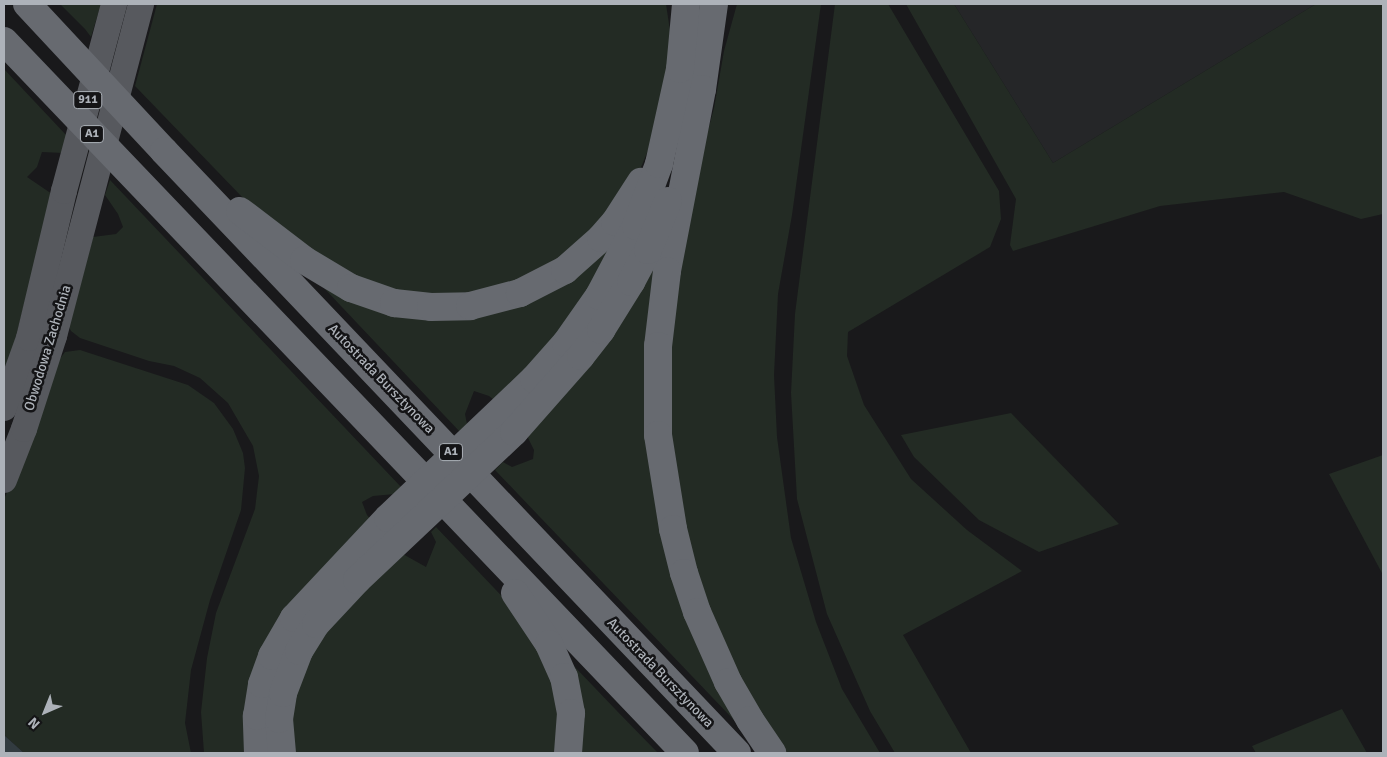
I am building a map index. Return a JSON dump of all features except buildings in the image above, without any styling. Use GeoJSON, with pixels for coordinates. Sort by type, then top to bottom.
{"type":"FeatureCollection","features":[{"type":"Feature","properties":{"kind":"highway","name":"Autostrada Bursztynowa"},"geometry":{"type":"LineString","coordinates":[[27,4],[164,151],[737,753]]}},
{"type":"Feature","properties":{"kind":"highway"},"geometry":{"type":"LineString","coordinates":[[686,4],[680,69],[678,142],[658,346],[658,434],[673,529],[698,612],[728,682],[772,753]]}},
{"type":"Feature","properties":{"kind":"highway"},"geometry":{"type":"LineString","coordinates":[[258,753],[256,730],[259,701],[266,670],[278,643],[294,618],[316,593],[397,527],[505,424],[581,356],[616,308],[648,250],[678,142],[710,44],[714,4]]}},
{"type":"Feature","properties":{"kind":"highway","name":"A1"},"geometry":{"type":"LineString","coordinates":[[4,41],[685,753]]}},
{"type":"Feature","properties":{"kind":"highway"},"geometry":{"type":"LineString","coordinates":[[164,151],[304,260],[332,279],[351,288],[394,303],[444,307],[470,306],[504,298],[533,288],[572,265],[584,256],[615,222],[637,189],[678,142]]}},
{"type":"Feature","properties":{"kind":"highway"},"geometry":{"type":"LineString","coordinates":[[469,526],[555,655],[564,677],[571,713],[568,753]]}},
{"type":"Feature","properties":{"kind":"highway"},"geometry":{"type":"LineString","coordinates":[[282,753],[281,705],[286,682],[299,651],[316,624],[397,527]]}},
{"type":"Feature","properties":{"kind":"main road","name":"Obwodowa Zachodnia"},"geometry":{"type":"LineString","coordinates":[[4,480],[24,429],[54,336],[141,4]]}},
{"type":"Feature","properties":{"kind":"main road","name":"Obwodowa Zachodnia"},"geometry":{"type":"LineString","coordinates":[[4,408],[29,338],[64,191],[113,7]]}},
{"type":"Feature","properties":{"kind":"shaded area"},"geometry":{"type":"Polygon","coordinates":[[[60,4],[101,4],[91,37],[85,29],[60,4]]]}},
{"type":"Feature","properties":{"kind":"shaded area"},"geometry":{"type":"Polygon","coordinates":[[[157,4],[666,4],[672,44],[651,143],[642,165],[634,181],[582,247],[502,290],[415,297],[340,272],[243,198],[135,86],[157,4]]]}},
{"type":"Feature","properties":{"kind":"shaded area"},"geometry":{"type":"Polygon","coordinates":[[[737,4],[821,4],[792,215],[778,294],[774,375],[777,437],[791,538],[816,622],[842,689],[880,753],[781,753],[751,704],[704,603],[673,478],[665,353],[696,176],[714,108],[724,51],[737,4]]]}},
{"type":"Feature","properties":{"kind":"shaded area"},"geometry":{"type":"Polygon","coordinates":[[[835,4],[888,4],[999,191],[1001,219],[990,247],[848,332],[847,356],[864,405],[911,479],[967,530],[1022,571],[903,635],[971,753],[895,753],[870,711],[827,614],[797,499],[791,393],[795,314],[835,4]]]}},
{"type":"Feature","properties":{"kind":"shaded area"},"geometry":{"type":"Polygon","coordinates":[[[906,4],[954,4],[1053,163],[1316,4],[1383,4],[1383,214],[1361,219],[1284,192],[1160,206],[1013,251],[1010,245],[1016,199],[906,4]]]}},
{"type":"Feature","properties":{"kind":"shaded area"},"geometry":{"type":"Polygon","coordinates":[[[954,4],[1316,4],[1053,163],[954,4]]]}},
{"type":"Feature","properties":{"kind":"shaded area"},"geometry":{"type":"Polygon","coordinates":[[[4,69],[67,136],[63,153],[42,152],[37,167],[27,177],[52,194],[4,384],[4,69]]]}},
{"type":"Feature","properties":{"kind":"shaded area"},"geometry":{"type":"Polygon","coordinates":[[[110,180],[402,488],[395,494],[373,496],[362,502],[367,515],[373,522],[251,753],[204,753],[201,712],[207,658],[216,613],[255,509],[259,476],[253,446],[228,403],[200,378],[174,366],[149,361],[80,338],[71,331],[69,327],[93,237],[116,234],[123,227],[118,214],[105,195],[110,180]]]}},
{"type":"Feature","properties":{"kind":"shaded area"},"geometry":{"type":"Polygon","coordinates":[[[635,209],[591,292],[499,404],[489,396],[474,391],[465,414],[467,424],[460,432],[323,287],[326,284],[485,312],[635,209]]]}},
{"type":"Feature","properties":{"kind":"shaded area"},"geometry":{"type":"Polygon","coordinates":[[[663,238],[653,445],[754,741],[495,470],[503,462],[512,467],[533,459],[534,450],[526,434],[663,238]]]}},
{"type":"Feature","properties":{"kind":"shaded area"},"geometry":{"type":"Polygon","coordinates":[[[80,350],[188,385],[214,403],[233,429],[243,453],[245,468],[241,510],[210,600],[191,670],[185,723],[191,753],[24,753],[4,735],[4,499],[18,468],[59,360],[65,352],[80,350]]]}},
{"type":"Feature","properties":{"kind":"shaded area"},"geometry":{"type":"Polygon","coordinates":[[[1011,413],[1119,524],[1039,552],[979,520],[914,457],[901,435],[1011,413]]]}},
{"type":"Feature","properties":{"kind":"shaded area"},"geometry":{"type":"Polygon","coordinates":[[[1383,455],[1383,575],[1329,474],[1383,455]]]}},
{"type":"Feature","properties":{"kind":"shaded area"},"geometry":{"type":"Polygon","coordinates":[[[436,527],[517,612],[560,694],[559,753],[292,753],[291,695],[317,636],[401,553],[426,567],[436,542],[431,532],[436,527]]]}},
{"type":"Feature","properties":{"kind":"shaded area"},"geometry":{"type":"Polygon","coordinates":[[[574,666],[617,711],[658,753],[579,753],[574,666]]]}},
{"type":"Feature","properties":{"kind":"shaded area"},"geometry":{"type":"Polygon","coordinates":[[[1342,709],[1367,753],[1256,753],[1252,746],[1342,709]]]}},
{"type":"Feature","properties":{"kind":"shaded area"},"geometry":{"type":"Polygon","coordinates":[[[4,735],[24,753],[4,753],[4,735]]]}}]}
